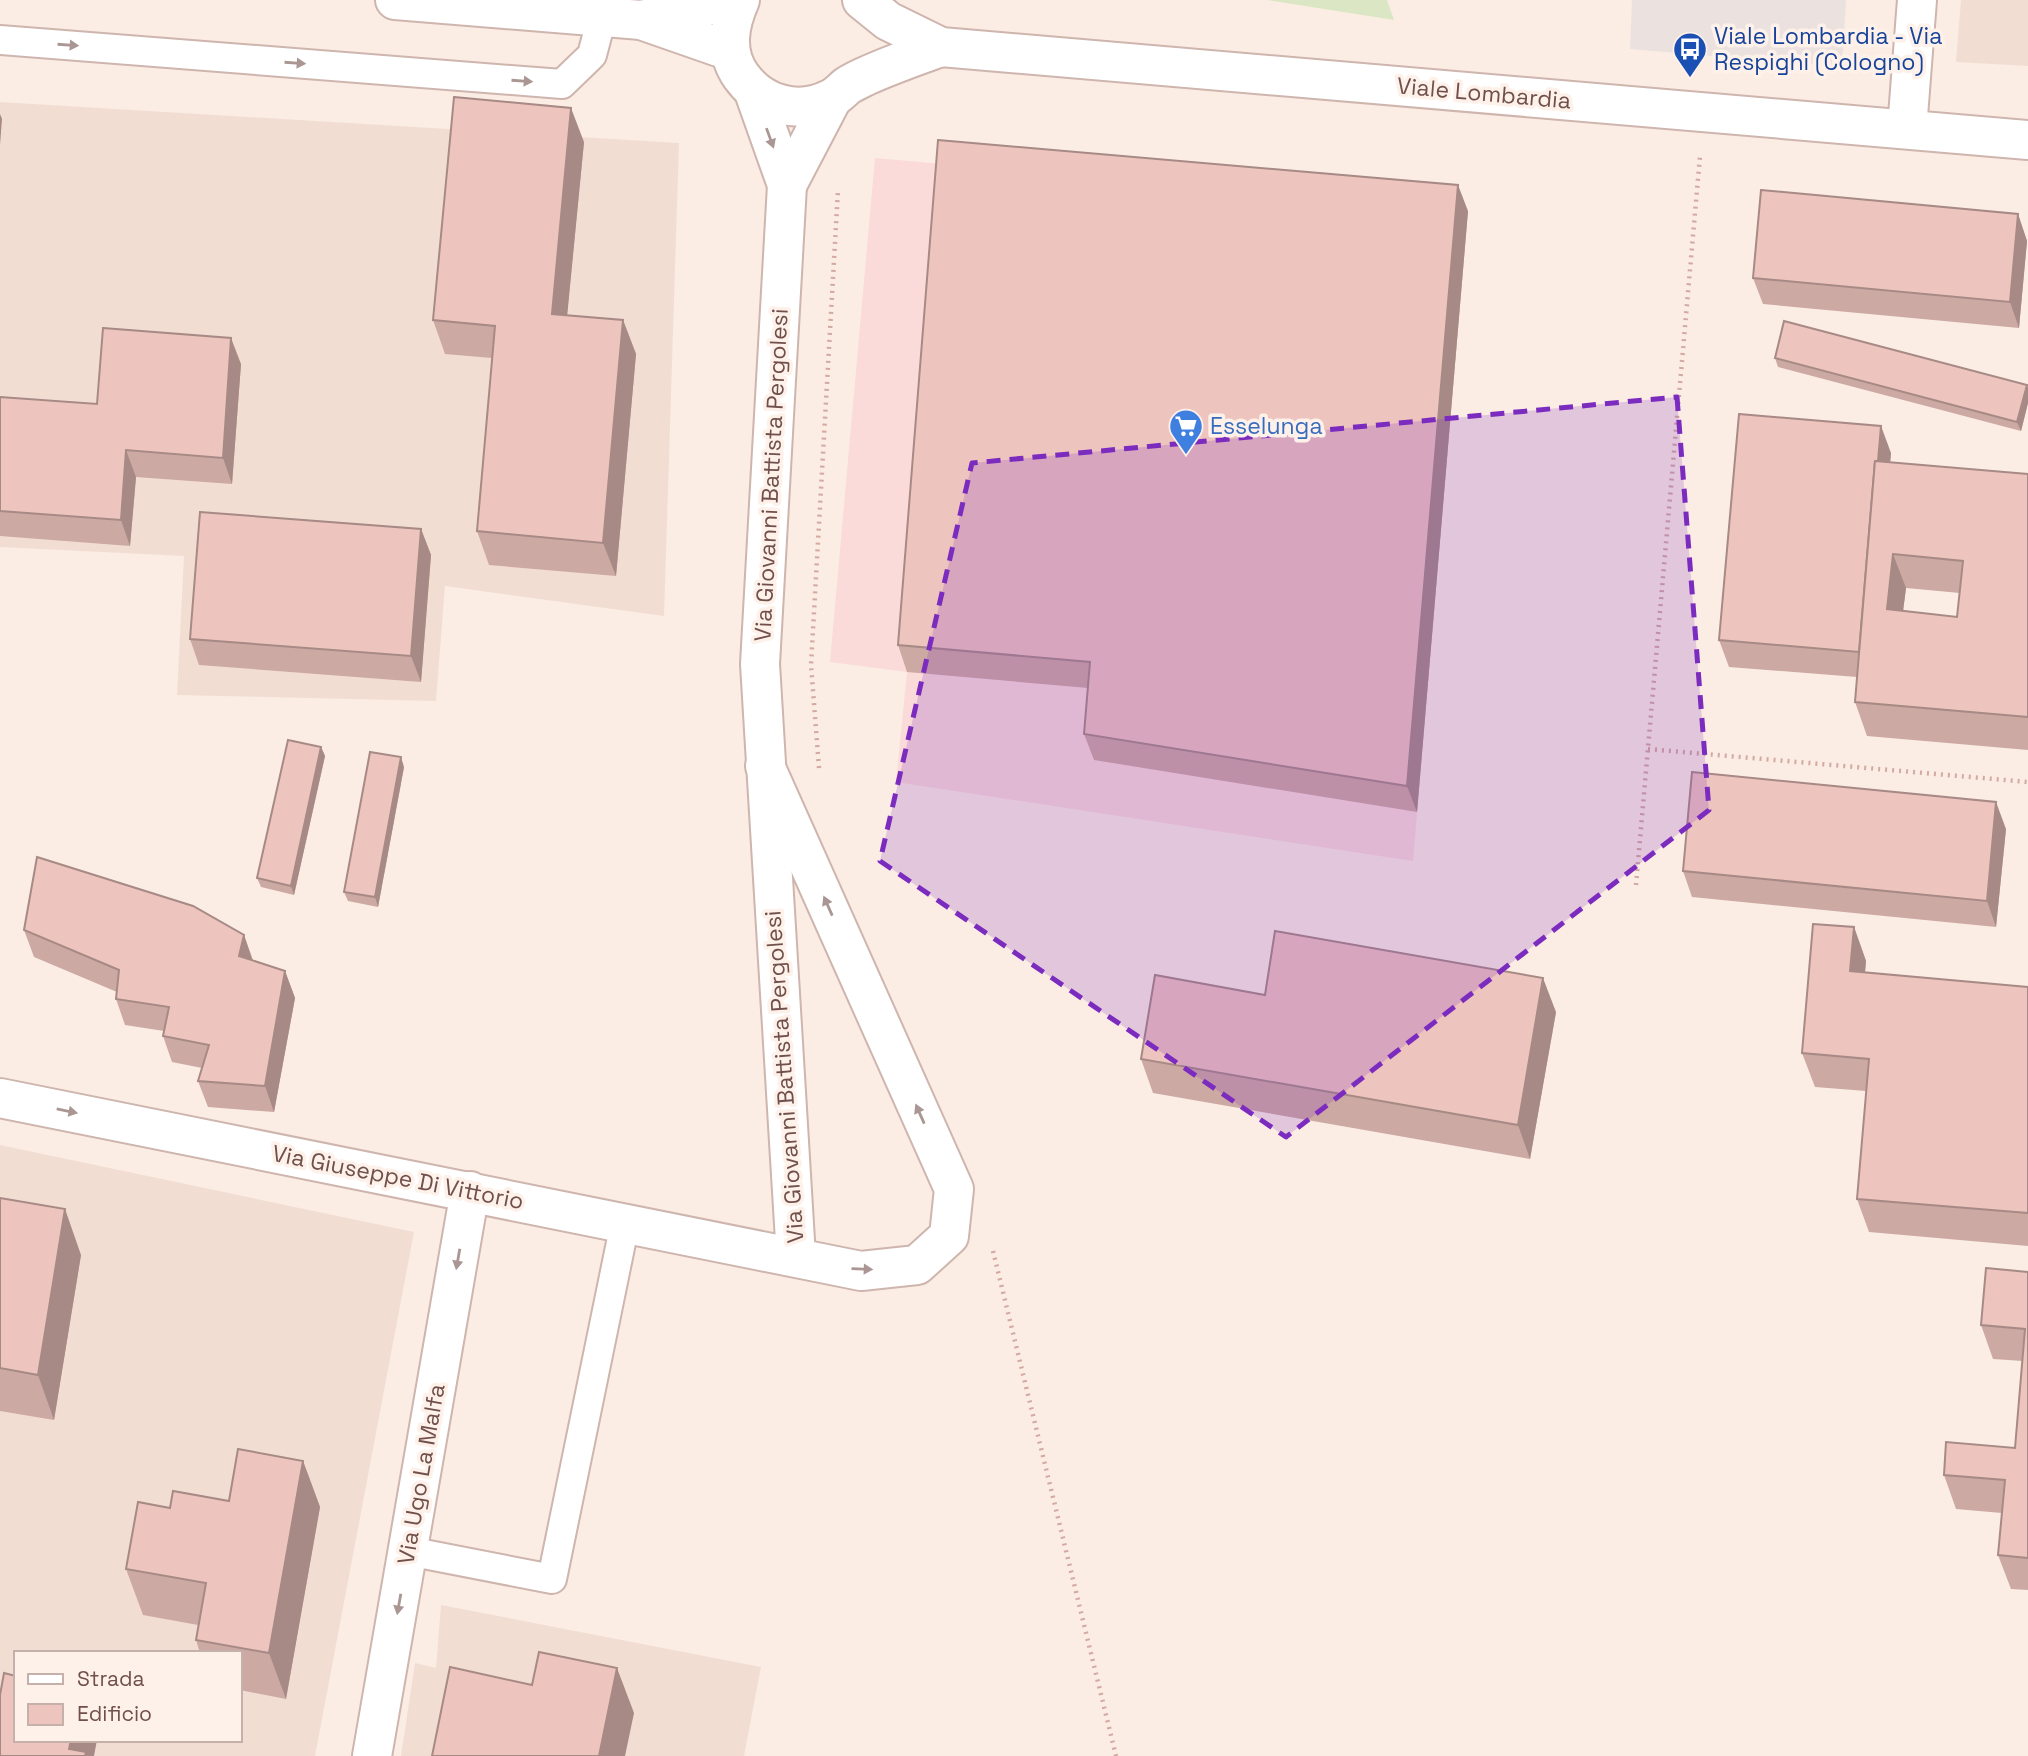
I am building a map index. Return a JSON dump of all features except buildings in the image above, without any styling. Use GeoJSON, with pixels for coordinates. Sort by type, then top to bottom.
{"type":"FeatureCollection","features":[{"type":"Feature","properties":{"kind":"street"},"geometry":{"type":"LineString","coordinates":[[395,0],[641,20],[730,51]]}},
{"type":"Feature","properties":{"kind":"street"},"geometry":{"type":"LineString","coordinates":[[641,20],[734,0]]}},
{"type":"Feature","properties":{"kind":"street"},"geometry":{"type":"LineString","coordinates":[[740,0],[731,21],[730,51],[739,73],[754,92]]}},
{"type":"Feature","properties":{"kind":"street"},"geometry":{"type":"LineString","coordinates":[[841,91],[865,59],[868,35],[863,12],[856,0]]}},
{"type":"Feature","properties":{"kind":"street","name":"Viale Lombardia"},"geometry":{"type":"LineString","coordinates":[[862,0],[888,21],[941,47],[2028,140]]}},
{"type":"Feature","properties":{"kind":"street"},"geometry":{"type":"LineString","coordinates":[[1907,129],[1917,0]]}},
{"type":"Feature","properties":{"kind":"street","name":"Viale Lombardia"},"geometry":{"type":"LineString","coordinates":[[754,92],[784,106],[809,106],[884,68],[941,47]]}},
{"type":"Feature","properties":{"kind":"street","name":"Via Giovanni Battista Pergolesi"},"geometry":{"type":"LineString","coordinates":[[787,185],[841,91]]}},
{"type":"Feature","properties":{"kind":"street","name":"Via Giovanni Battista Pergolesi"},"geometry":{"type":"LineString","coordinates":[[754,92],[787,185],[760,664],[765,766],[796,1257],[861,1271],[917,1265],[949,1236],[954,1189],[765,766]]}},
{"type":"Feature","properties":{"kind":"street","name":"Via Giuseppe Di Vittorio"},"geometry":{"type":"LineString","coordinates":[[0,1098],[796,1257]]}},
{"type":"Feature","properties":{"kind":"street","name":"Via Ugo La Malfa"},"geometry":{"type":"LineString","coordinates":[[372,1756],[470,1191]]}},
{"type":"Feature","properties":{"kind":"lane"},"geometry":{"type":"LineString","coordinates":[[0,40],[562,84],[592,55],[602,17]]}},
{"type":"Feature","properties":{"kind":"lane"},"geometry":{"type":"LineString","coordinates":[[408,1551],[552,1579],[625,1223]]}},
{"type":"Feature","properties":{"kind":"path"},"geometry":{"type":"LineString","coordinates":[[1636,885],[1701,148]]}},
{"type":"Feature","properties":{"kind":"path"},"geometry":{"type":"LineString","coordinates":[[823,778],[818,765],[811,665],[838,189]]}},
{"type":"Feature","properties":{"kind":"path"},"geometry":{"type":"LineString","coordinates":[[1648,749],[2028,782]]}},
{"type":"Feature","properties":{"kind":"path"},"geometry":{"type":"LineString","coordinates":[[992,1243],[1116,1756]]}},
{"type":"Feature","properties":{"kind":"highlighted area"},"geometry":{"type":"Polygon","coordinates":[[[1677,397],[1709,810],[1286,1137],[880,861],[972,463],[1677,397]]]}},
{"type":"Feature","properties":{"kind":"shaded area"},"geometry":{"type":"Polygon","coordinates":[[[1632,0],[1846,0],[1842,67],[1630,49],[1632,0]]]}},
{"type":"Feature","properties":{"kind":"shaded area"},"geometry":{"type":"Polygon","coordinates":[[[1961,0],[2028,0],[2028,66],[1956,62],[1961,0]]]}},
{"type":"Feature","properties":{"kind":"shaded area"},"geometry":{"type":"Polygon","coordinates":[[[0,102],[679,143],[664,616],[445,586],[436,701],[177,695],[184,556],[0,547],[0,102]]]}},
{"type":"Feature","properties":{"kind":"shaded area","name":"Esselunga"},"geometry":{"type":"Polygon","coordinates":[[[875,158],[1468,211],[1413,861],[896,782],[907,672],[830,662],[875,158]]]}},
{"type":"Feature","properties":{"kind":"shaded area"},"geometry":{"type":"Polygon","coordinates":[[[0,1145],[414,1232],[315,1756],[0,1756],[0,1145]]]}},
{"type":"Feature","properties":{"kind":"shaded area"},"geometry":{"type":"Polygon","coordinates":[[[441,1605],[761,1667],[744,1756],[401,1756],[415,1663],[436,1668],[441,1605]]]}},
{"type":"Feature","properties":{"kind":"green space"},"geometry":{"type":"Polygon","coordinates":[[[1267,0],[1387,0],[1394,20],[1267,0]]]}},
{"type":"Feature","properties":{"kind":"place","name":"Viale Lombardia - Via Respighi (Cologno)"},"geometry":{"type":"Point","coordinates":[1690,79]}},
{"type":"Feature","properties":{"kind":"place","name":"Esselunga"},"geometry":{"type":"Point","coordinates":[1186,456]}}]}
